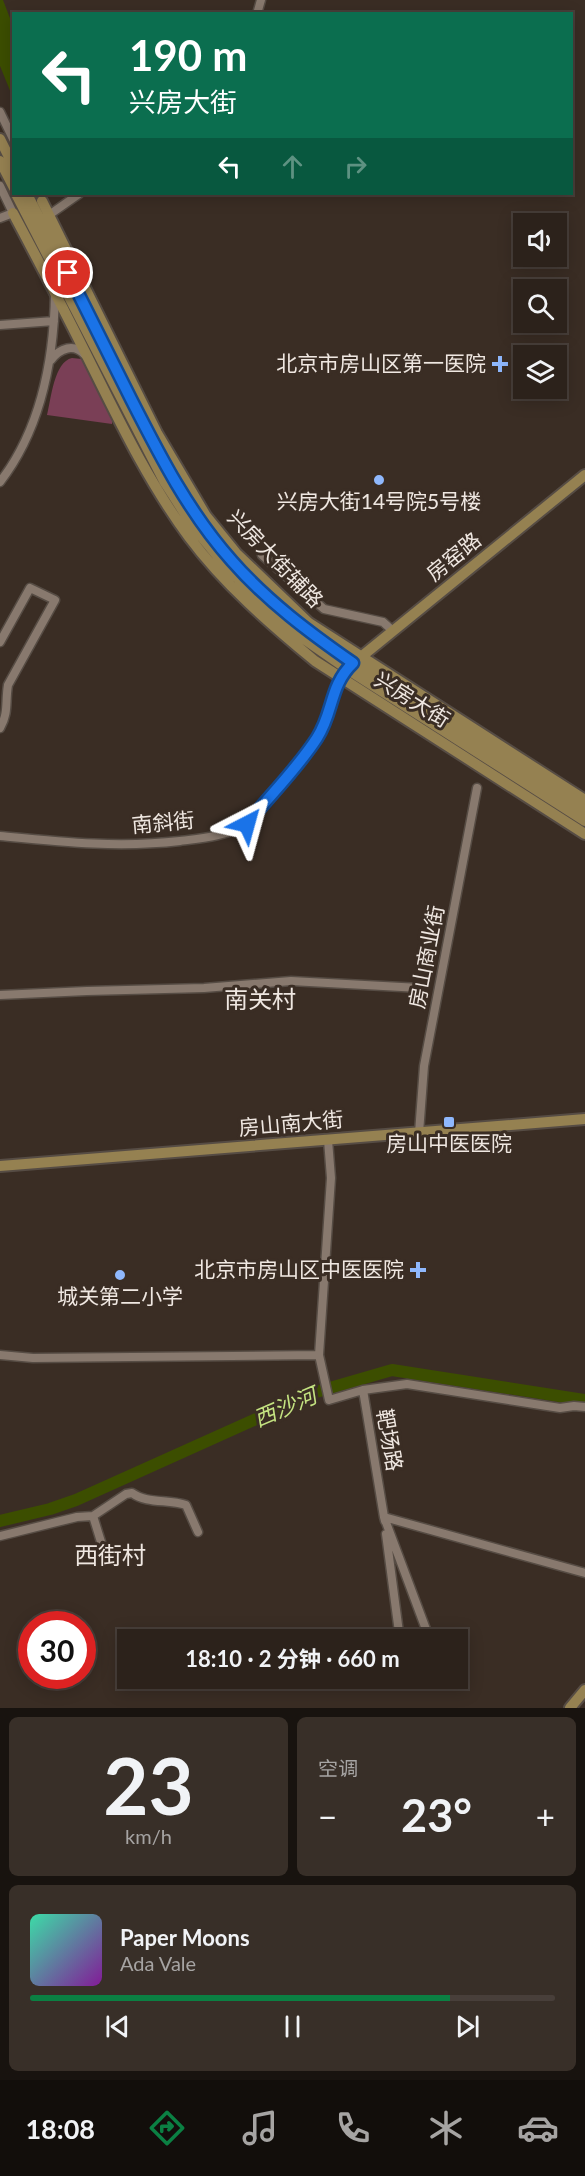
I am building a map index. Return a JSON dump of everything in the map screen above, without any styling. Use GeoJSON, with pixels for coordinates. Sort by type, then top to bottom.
{"type":"FeatureCollection","features":[{"type":"Feature","properties":{"kind":"main road"},"geometry":{"type":"LineString","coordinates":[[2,143],[12,163]]}},
{"type":"Feature","properties":{"kind":"main road"},"geometry":{"type":"LineString","coordinates":[[0,161],[12,184]]}},
{"type":"Feature","properties":{"kind":"main road"},"geometry":{"type":"LineString","coordinates":[[18,195],[33,202],[49,215]]}},
{"type":"Feature","properties":{"kind":"main road","name":"兴房大街"},"geometry":{"type":"LineString","coordinates":[[33,202],[48,256],[156,467],[192,525],[224,564],[246,586],[306,630],[351,667],[585,834]]}},
{"type":"Feature","properties":{"kind":"main road","name":"兴房大街"},"geometry":{"type":"LineString","coordinates":[[33,202],[172,478],[232,561],[278,611]]}},
{"type":"Feature","properties":{"kind":"main road","name":"兴房大街"},"geometry":{"type":"LineString","coordinates":[[13,213],[153,484],[189,537],[222,576],[283,634],[351,667],[445,721],[585,810]]}},
{"type":"Feature","properties":{"kind":"main road","name":"兴房大街辅路"},"geometry":{"type":"LineString","coordinates":[[49,215],[157,432],[206,516],[236,553],[351,667],[439,707],[585,800]]}},
{"type":"Feature","properties":{"kind":"main road"},"geometry":{"type":"LineString","coordinates":[[48,256],[55,293]]}},
{"type":"Feature","properties":{"kind":"main road"},"geometry":{"type":"LineString","coordinates":[[89,294],[89,315]]}},
{"type":"Feature","properties":{"kind":"main road"},"geometry":{"type":"LineString","coordinates":[[127,436],[156,467]]}},
{"type":"Feature","properties":{"kind":"main road","name":"房窑路"},"geometry":{"type":"LineString","coordinates":[[351,667],[585,475]]}},
{"type":"Feature","properties":{"kind":"main road"},"geometry":{"type":"LineString","coordinates":[[222,576],[246,586]]}},
{"type":"Feature","properties":{"kind":"main road"},"geometry":{"type":"LineString","coordinates":[[283,634],[278,611],[298,612]]}},
{"type":"Feature","properties":{"kind":"main road","name":"兴房大街"},"geometry":{"type":"LineString","coordinates":[[351,667],[585,821]]}},
{"type":"Feature","properties":{"kind":"main road"},"geometry":{"type":"LineString","coordinates":[[439,707],[445,721]]}},
{"type":"Feature","properties":{"kind":"main road","name":"房山南大街"},"geometry":{"type":"LineString","coordinates":[[0,1166],[585,1119]]}},
{"type":"Feature","properties":{"kind":"main road"},"geometry":{"type":"LineString","coordinates":[[570,1708],[585,1690]]}},
{"type":"Feature","properties":{"kind":"main road"},"geometry":{"type":"LineString","coordinates":[[579,1708],[585,1698]]}},
{"type":"Feature","properties":{"kind":"street"},"geometry":{"type":"LineString","coordinates":[[0,112],[12,137]]}},
{"type":"Feature","properties":{"kind":"street"},"geometry":{"type":"LineString","coordinates":[[0,186],[13,213],[0,218]]}},
{"type":"Feature","properties":{"kind":"street"},"geometry":{"type":"LineString","coordinates":[[49,215],[78,195]]}},
{"type":"Feature","properties":{"kind":"street"},"geometry":{"type":"LineString","coordinates":[[0,482],[19,454],[37,411],[49,362],[55,293]]}},
{"type":"Feature","properties":{"kind":"street"},"geometry":{"type":"LineString","coordinates":[[0,325],[54,321]]}},
{"type":"Feature","properties":{"kind":"street"},"geometry":{"type":"LineString","coordinates":[[49,362],[60,350],[69,348],[79,349],[89,360]]}},
{"type":"Feature","properties":{"kind":"street"},"geometry":{"type":"LineString","coordinates":[[262,555],[324,609],[383,622],[393,631]]}},
{"type":"Feature","properties":{"kind":"street"},"geometry":{"type":"LineString","coordinates":[[0,642],[30,588],[55,600],[8,685],[5,700],[7,716],[0,728]]}},
{"type":"Feature","properties":{"kind":"street","name":"南斜街"},"geometry":{"type":"LineString","coordinates":[[0,836],[100,845],[141,845],[212,837],[233,832],[247,824],[319,736],[336,686],[351,667]]}},
{"type":"Feature","properties":{"kind":"street","name":"房山商业街"},"geometry":{"type":"LineString","coordinates":[[419,1133],[424,1066],[477,788]]}},
{"type":"Feature","properties":{"kind":"street"},"geometry":{"type":"LineString","coordinates":[[0,995],[204,988],[291,981],[420,988]]}},
{"type":"Feature","properties":{"kind":"street","name":"靶场路"},"geometry":{"type":"LineString","coordinates":[[328,1140],[331,1178],[319,1355],[329,1400],[363,1390],[384,1517],[426,1629]]}},
{"type":"Feature","properties":{"kind":"street"},"geometry":{"type":"LineString","coordinates":[[0,1355],[33,1358],[319,1355]]}},
{"type":"Feature","properties":{"kind":"street"},"geometry":{"type":"LineString","coordinates":[[363,1390],[407,1384],[560,1408],[585,1407]]}},
{"type":"Feature","properties":{"kind":"street"},"geometry":{"type":"LineString","coordinates":[[0,1536],[93,1516],[126,1494],[132,1493],[142,1500],[173,1501],[186,1505],[198,1532]]}},
{"type":"Feature","properties":{"kind":"street"},"geometry":{"type":"LineString","coordinates":[[93,1516],[102,1545]]}},
{"type":"Feature","properties":{"kind":"street"},"geometry":{"type":"LineString","coordinates":[[399,1629],[384,1517],[585,1573]]}},
{"type":"Feature","properties":{"kind":"shaded area"},"geometry":{"type":"Polygon","coordinates":[[[0,0],[3,0],[12,23],[12,96],[0,66],[0,0]]]}},
{"type":"Feature","properties":{"kind":"shaded area"},"geometry":{"type":"Polygon","coordinates":[[[72,358],[82,359],[86,363],[112,419],[112,424],[47,415],[57,374],[61,366],[72,358]]]}},
{"type":"Feature","properties":{"kind":"waterway","name":"西沙河"},"geometry":{"type":"LineString","coordinates":[[0,1521],[76,1500],[316,1392],[392,1370],[585,1400]]}},
{"type":"Feature","properties":{"kind":"place","name":"北京市房山区第一医院"},"geometry":{"type":"Point","coordinates":[500,364]}},
{"type":"Feature","properties":{"kind":"place","name":"兴房大街14号院5号楼"},"geometry":{"type":"Point","coordinates":[379,480]}},
{"type":"Feature","properties":{"kind":"place","name":"房山中医医院"},"geometry":{"type":"Point","coordinates":[449,1122]}},
{"type":"Feature","properties":{"kind":"place","name":"北京市房山区中医医院"},"geometry":{"type":"Point","coordinates":[418,1270]}},
{"type":"Feature","properties":{"kind":"place","name":"城关第二小学"},"geometry":{"type":"Point","coordinates":[120,1275]}},
{"type":"Feature","properties":{"kind":"district","name":"南关村"},"geometry":{"type":"Point","coordinates":[260,1000]}},
{"type":"Feature","properties":{"kind":"district","name":"西街村"},"geometry":{"type":"Point","coordinates":[110,1556]}},
{"type":"Feature","properties":{"kind":"route"},"geometry":{"type":"LineString","coordinates":[[68,273],[172,478],[201,521],[232,561],[262,591],[306,630],[353,663],[336,686],[319,736],[247,824]]}}]}
